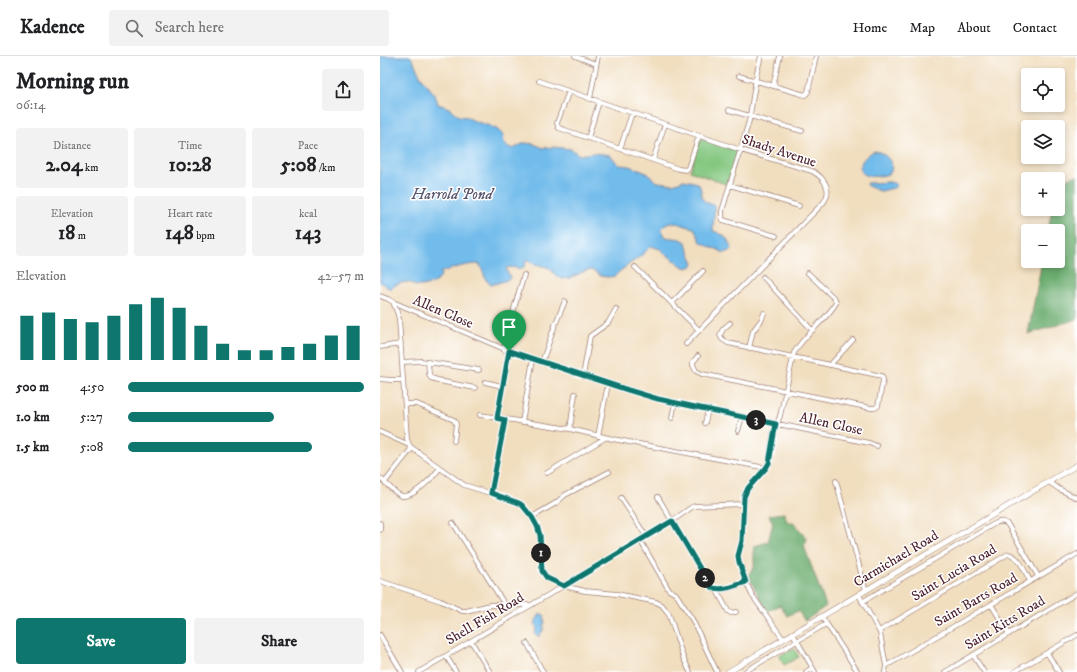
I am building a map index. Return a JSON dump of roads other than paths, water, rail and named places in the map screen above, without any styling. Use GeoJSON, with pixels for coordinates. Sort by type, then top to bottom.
{"type":"FeatureCollection","features":[{"type":"Feature","properties":{"kind":"main road","name":"Carmichael Road"},"geometry":{"type":"LineString","coordinates":[[728,672],[1077,465]]}},
{"type":"Feature","properties":{"kind":"street"},"geometry":{"type":"LineString","coordinates":[[575,56],[596,64]]}},
{"type":"Feature","properties":{"kind":"street"},"geometry":{"type":"LineString","coordinates":[[590,99],[598,56]]}},
{"type":"Feature","properties":{"kind":"street"},"geometry":{"type":"LineString","coordinates":[[761,56],[755,81],[750,116],[722,211],[722,219],[776,236]]}},
{"type":"Feature","properties":{"kind":"street"},"geometry":{"type":"LineString","coordinates":[[773,86],[780,56]]}},
{"type":"Feature","properties":{"kind":"street"},"geometry":{"type":"LineString","coordinates":[[739,76],[806,95],[809,89],[816,56]]}},
{"type":"Feature","properties":{"kind":"street","name":"Shady Avenue"},"geometry":{"type":"LineString","coordinates":[[539,81],[740,150],[812,171],[819,174],[825,183],[827,196],[823,203],[686,344]]}},
{"type":"Feature","properties":{"kind":"street"},"geometry":{"type":"LineString","coordinates":[[568,91],[557,125],[559,128],[620,149],[679,169],[687,170],[699,136]]}},
{"type":"Feature","properties":{"kind":"street"},"geometry":{"type":"LineString","coordinates":[[588,138],[599,102]]}},
{"type":"Feature","properties":{"kind":"street"},"geometry":{"type":"LineString","coordinates":[[730,110],[802,131]]}},
{"type":"Feature","properties":{"kind":"street"},"geometry":{"type":"LineString","coordinates":[[620,149],[632,113]]}},
{"type":"Feature","properties":{"kind":"street"},"geometry":{"type":"LineString","coordinates":[[653,160],[665,124]]}},
{"type":"Feature","properties":{"kind":"street"},"geometry":{"type":"LineString","coordinates":[[730,185],[799,206]]}},
{"type":"Feature","properties":{"kind":"street"},"geometry":{"type":"LineString","coordinates":[[636,267],[699,330]]}},
{"type":"Feature","properties":{"kind":"street"},"geometry":{"type":"LineString","coordinates":[[672,303],[703,272]]}},
{"type":"Feature","properties":{"kind":"street"},"geometry":{"type":"LineString","coordinates":[[783,639],[752,595],[746,582],[738,556],[742,541],[745,494],[748,488],[766,468],[770,459],[776,424],[780,416],[792,357],[796,348],[831,311],[837,302],[808,273]]}},
{"type":"Feature","properties":{"kind":"street"},"geometry":{"type":"LineString","coordinates":[[497,418],[507,350],[524,275]]}},
{"type":"Feature","properties":{"kind":"street"},"geometry":{"type":"LineString","coordinates":[[763,277],[812,330]]}},
{"type":"Feature","properties":{"kind":"street","name":"Allen Close"},"geometry":{"type":"LineString","coordinates":[[380,296],[507,350],[608,384],[658,399],[869,443],[877,446]]}},
{"type":"Feature","properties":{"kind":"street"},"geometry":{"type":"LineString","coordinates":[[542,362],[555,325],[566,301]]}},
{"type":"Feature","properties":{"kind":"street"},"geometry":{"type":"LineString","coordinates":[[393,302],[399,319],[407,439],[410,446]]}},
{"type":"Feature","properties":{"kind":"street"},"geometry":{"type":"LineString","coordinates":[[583,376],[590,336],[608,323],[616,309]]}},
{"type":"Feature","properties":{"kind":"street"},"geometry":{"type":"LineString","coordinates":[[749,348],[752,332],[762,319],[764,313]]}},
{"type":"Feature","properties":{"kind":"street"},"geometry":{"type":"LineString","coordinates":[[698,356],[693,362],[693,365],[694,368],[700,373],[873,409],[877,407],[883,380],[882,376],[728,343],[722,339],[721,333],[730,323]]}},
{"type":"Feature","properties":{"kind":"street"},"geometry":{"type":"LineString","coordinates":[[830,365],[853,340]]}},
{"type":"Feature","properties":{"kind":"street"},"geometry":{"type":"LineString","coordinates":[[380,347],[400,344]]}},
{"type":"Feature","properties":{"kind":"street"},"geometry":{"type":"LineString","coordinates":[[522,422],[533,359]]}},
{"type":"Feature","properties":{"kind":"street"},"geometry":{"type":"LineString","coordinates":[[402,362],[428,362],[479,370]]}},
{"type":"Feature","properties":{"kind":"street"},"geometry":{"type":"LineString","coordinates":[[428,362],[429,374],[431,378],[475,388]]}},
{"type":"Feature","properties":{"kind":"street"},"geometry":{"type":"LineString","coordinates":[[380,379],[403,380]]}},
{"type":"Feature","properties":{"kind":"street"},"geometry":{"type":"LineString","coordinates":[[485,382],[502,386]]}},
{"type":"Feature","properties":{"kind":"street"},"geometry":{"type":"LineString","coordinates":[[598,436],[608,384]]}},
{"type":"Feature","properties":{"kind":"street"},"geometry":{"type":"LineString","coordinates":[[570,429],[575,394]]}},
{"type":"Feature","properties":{"kind":"street"},"geometry":{"type":"LineString","coordinates":[[672,418],[675,402]]}},
{"type":"Feature","properties":{"kind":"street"},"geometry":{"type":"LineString","coordinates":[[404,404],[417,404],[454,420],[456,424],[454,441]]}},
{"type":"Feature","properties":{"kind":"street"},"geometry":{"type":"LineString","coordinates":[[705,423],[708,409]]}},
{"type":"Feature","properties":{"kind":"street"},"geometry":{"type":"LineString","coordinates":[[480,415],[570,429],[605,438],[766,468]]}},
{"type":"Feature","properties":{"kind":"street"},"geometry":{"type":"LineString","coordinates":[[738,431],[742,417]]}},
{"type":"Feature","properties":{"kind":"street"},"geometry":{"type":"LineString","coordinates":[[491,493],[505,420]]}},
{"type":"Feature","properties":{"kind":"street"},"geometry":{"type":"LineString","coordinates":[[380,432],[410,446],[464,485],[491,493],[522,505],[537,526],[540,535],[542,571],[547,578],[564,586],[585,591],[617,594],[656,602],[662,606],[669,614],[685,664],[690,672]]}},
{"type":"Feature","properties":{"kind":"street"},"geometry":{"type":"LineString","coordinates":[[548,473],[605,438]]}},
{"type":"Feature","properties":{"kind":"street"},"geometry":{"type":"LineString","coordinates":[[385,482],[410,446]]}},
{"type":"Feature","properties":{"kind":"street"},"geometry":{"type":"LineString","coordinates":[[380,478],[397,493],[402,496],[407,496],[426,485],[440,468]]}},
{"type":"Feature","properties":{"kind":"street"},"geometry":{"type":"LineString","coordinates":[[532,517],[565,495],[609,472]]}},
{"type":"Feature","properties":{"kind":"street"},"geometry":{"type":"LineString","coordinates":[[836,481],[866,591]]}},
{"type":"Feature","properties":{"kind":"street"},"geometry":{"type":"LineString","coordinates":[[1049,482],[1077,498]]}},
{"type":"Feature","properties":{"kind":"street"},"geometry":{"type":"LineString","coordinates":[[658,497],[710,585],[716,589],[728,611],[731,613],[736,612]]}},
{"type":"Feature","properties":{"kind":"street"},"geometry":{"type":"LineString","coordinates":[[621,498],[646,536]]}},
{"type":"Feature","properties":{"kind":"street","name":"Shell Fish Road"},"geometry":{"type":"LineString","coordinates":[[419,672],[672,521],[692,507],[744,504]]}},
{"type":"Feature","properties":{"kind":"street"},"geometry":{"type":"LineString","coordinates":[[990,517],[994,524]]}},
{"type":"Feature","properties":{"kind":"street"},"geometry":{"type":"LineString","coordinates":[[862,602],[1000,521],[1007,524],[1038,576]]}},
{"type":"Feature","properties":{"kind":"street"},"geometry":{"type":"LineString","coordinates":[[380,523],[380,530]]}},
{"type":"Feature","properties":{"kind":"street"},"geometry":{"type":"LineString","coordinates":[[453,523],[504,605]]}},
{"type":"Feature","properties":{"kind":"street"},"geometry":{"type":"LineString","coordinates":[[640,540],[669,590],[676,594],[692,619],[717,672]]}},
{"type":"Feature","properties":{"kind":"street","name":"Saint Lucia Road"},"geometry":{"type":"LineString","coordinates":[[879,631],[1008,554],[1011,554],[1017,558],[1030,581]]}},
{"type":"Feature","properties":{"kind":"street","name":"Saint Barts Road"},"geometry":{"type":"LineString","coordinates":[[886,666],[1077,554]]}},
{"type":"Feature","properties":{"kind":"street"},"geometry":{"type":"LineString","coordinates":[[380,581],[441,601],[463,612],[486,606],[529,605]]}},
{"type":"Feature","properties":{"kind":"street"},"geometry":{"type":"LineString","coordinates":[[716,589],[731,587],[746,582]]}},
{"type":"Feature","properties":{"kind":"street","name":"Saint Kitts Road"},"geometry":{"type":"LineString","coordinates":[[945,672],[1077,593]]}},
{"type":"Feature","properties":{"kind":"street"},"geometry":{"type":"LineString","coordinates":[[859,595],[879,631],[886,666],[885,672]]}},
{"type":"Feature","properties":{"kind":"street"},"geometry":{"type":"LineString","coordinates":[[991,604],[1009,634]]}},
{"type":"Feature","properties":{"kind":"street"},"geometry":{"type":"LineString","coordinates":[[822,617],[858,672]]}},
{"type":"Feature","properties":{"kind":"street"},"geometry":{"type":"LineString","coordinates":[[744,672],[826,624]]}},
{"type":"Feature","properties":{"kind":"street"},"geometry":{"type":"LineString","coordinates":[[793,634],[813,670],[806,672]]}},
{"type":"Feature","properties":{"kind":"street"},"geometry":{"type":"LineString","coordinates":[[380,635],[402,672]]}},
{"type":"Feature","properties":{"kind":"street"},"geometry":{"type":"LineString","coordinates":[[1014,672],[1077,635]]}},
{"type":"Feature","properties":{"kind":"street"},"geometry":{"type":"LineString","coordinates":[[471,641],[490,672]]}},
{"type":"Feature","properties":{"kind":"street"},"geometry":{"type":"LineString","coordinates":[[527,643],[544,672]]}},
{"type":"Feature","properties":{"kind":"street"},"geometry":{"type":"LineString","coordinates":[[1047,653],[1059,672]]}},
{"type":"Feature","properties":{"kind":"street"},"geometry":{"type":"LineString","coordinates":[[973,655],[984,672]]}},
{"type":"Feature","properties":{"kind":"street"},"geometry":{"type":"LineString","coordinates":[[446,656],[456,672]]}},
{"type":"Feature","properties":{"kind":"water","name":"Harrold Pond"},"geometry":{"type":"Polygon","coordinates":[[[380,56],[410,56],[422,79],[435,95],[438,104],[449,108],[459,116],[467,117],[498,130],[503,135],[504,143],[513,149],[524,143],[534,144],[543,148],[553,147],[571,149],[579,155],[592,153],[610,155],[619,165],[629,166],[649,174],[658,182],[673,184],[684,180],[698,183],[703,199],[714,205],[713,231],[725,237],[732,248],[724,253],[712,248],[701,242],[694,228],[673,223],[665,225],[661,229],[664,236],[680,239],[686,242],[694,264],[692,266],[686,268],[660,249],[651,246],[615,276],[601,276],[591,270],[585,271],[570,278],[562,279],[555,275],[552,270],[547,267],[534,264],[527,259],[522,269],[511,267],[506,268],[508,274],[511,276],[509,279],[494,284],[491,284],[486,280],[480,264],[475,264],[460,266],[441,272],[441,277],[436,282],[416,286],[410,282],[406,282],[396,285],[390,289],[380,282],[380,56]]]}},
{"type":"Feature","properties":{"kind":"water"},"geometry":{"type":"Polygon","coordinates":[[[875,151],[882,153],[888,159],[891,165],[890,173],[881,176],[871,176],[865,175],[862,172],[860,169],[862,162],[868,155],[875,151]]]}},
{"type":"Feature","properties":{"kind":"water"},"geometry":{"type":"Polygon","coordinates":[[[890,182],[896,184],[896,186],[894,188],[882,191],[866,185],[867,183],[890,182]]]}},
{"type":"Feature","properties":{"kind":"water"},"geometry":{"type":"Polygon","coordinates":[[[540,614],[545,616],[545,623],[543,626],[544,630],[539,637],[535,634],[537,628],[535,622],[540,614]]]}}]}
